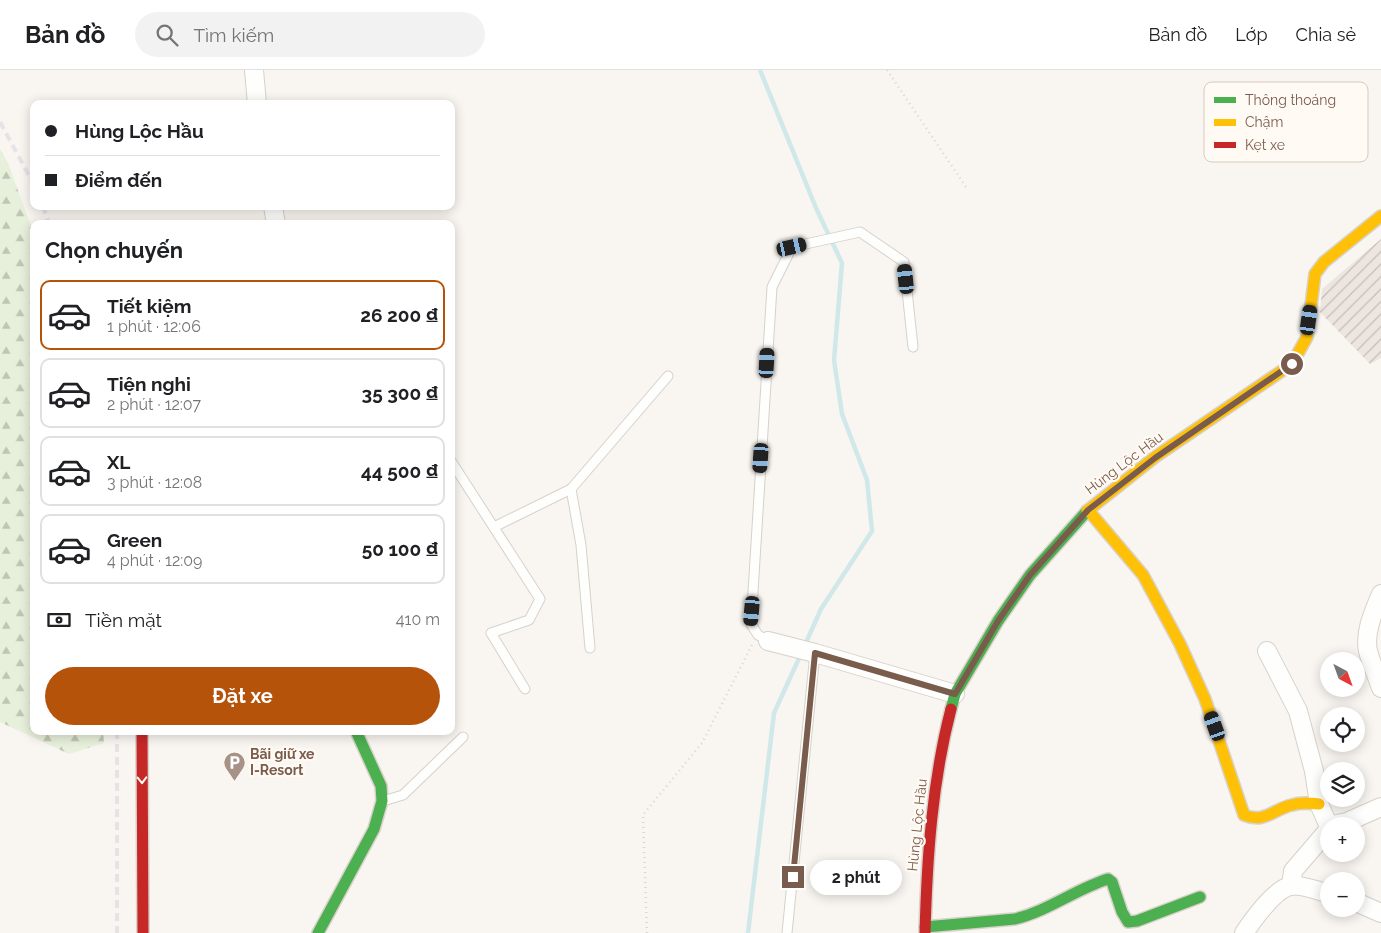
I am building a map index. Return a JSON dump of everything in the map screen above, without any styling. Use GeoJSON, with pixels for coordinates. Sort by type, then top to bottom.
{"type":"FeatureCollection","features":[{"type":"Feature","properties":{"kind":"street"},"geometry":{"type":"LineString","coordinates":[[254,70],[257,100]]}},
{"type":"Feature","properties":{"kind":"street","name":"Hùng Lộc Hầu"},"geometry":{"type":"LineString","coordinates":[[925,930],[927,870],[934,796],[946,729],[955,694],[998,621],[1030,575],[1088,510],[1155,458],[1292,364],[1307,337],[1315,274],[1324,262],[1381,216]]}},
{"type":"Feature","properties":{"kind":"street"},"geometry":{"type":"LineString","coordinates":[[1088,510],[1142,575],[1180,644],[1209,708],[1244,815],[1250,819],[1263,819],[1287,806],[1300,803],[1319,804]]}},
{"type":"Feature","properties":{"kind":"street"},"geometry":{"type":"LineString","coordinates":[[1381,594],[1373,613],[1367,642],[1368,651],[1381,688]]}},
{"type":"Feature","properties":{"kind":"street"},"geometry":{"type":"LineString","coordinates":[[763,638],[955,694]]}},
{"type":"Feature","properties":{"kind":"street"},"geometry":{"type":"LineString","coordinates":[[1267,651],[1300,719],[1314,771],[1319,804],[1325,817]]}},
{"type":"Feature","properties":{"kind":"street"},"geometry":{"type":"LineString","coordinates":[[142,735],[143,933]]}},
{"type":"Feature","properties":{"kind":"street"},"geometry":{"type":"LineString","coordinates":[[318,933],[374,829],[382,801],[381,786],[358,735]]}},
{"type":"Feature","properties":{"kind":"street"},"geometry":{"type":"LineString","coordinates":[[1358,817],[1381,807]]}},
{"type":"Feature","properties":{"kind":"street"},"geometry":{"type":"LineString","coordinates":[[1291,886],[1294,871],[1320,840]]}},
{"type":"Feature","properties":{"kind":"street"},"geometry":{"type":"LineString","coordinates":[[925,930],[941,924],[1001,922],[1019,919],[1095,883],[1108,879],[1112,882],[1122,912],[1128,922],[1200,897]]}},
{"type":"Feature","properties":{"kind":"street"},"geometry":{"type":"LineString","coordinates":[[1244,933],[1254,918],[1278,892],[1291,886],[1320,892]]}},
{"type":"Feature","properties":{"kind":"street"},"geometry":{"type":"LineString","coordinates":[[1365,906],[1381,912]]}},
{"type":"Feature","properties":{"kind":"lane"},"geometry":{"type":"LineString","coordinates":[[763,638],[751,624],[772,287],[792,247],[860,232],[904,262],[913,347]]}},
{"type":"Feature","properties":{"kind":"lane"},"geometry":{"type":"LineString","coordinates":[[494,527],[572,489],[668,376]]}},
{"type":"Feature","properties":{"kind":"lane"},"geometry":{"type":"LineString","coordinates":[[455,467],[540,599],[528,620],[490,633],[525,690]]}},
{"type":"Feature","properties":{"kind":"lane"},"geometry":{"type":"LineString","coordinates":[[572,489],[581,545],[590,648]]}},
{"type":"Feature","properties":{"kind":"lane"},"geometry":{"type":"LineString","coordinates":[[787,933],[815,653]]}},
{"type":"Feature","properties":{"kind":"lane"},"geometry":{"type":"LineString","coordinates":[[382,801],[403,795],[463,737]]}},
{"type":"Feature","properties":{"kind":"path"},"geometry":{"type":"LineString","coordinates":[[887,70],[966,187]]}},
{"type":"Feature","properties":{"kind":"path"},"geometry":{"type":"LineString","coordinates":[[648,933],[643,815],[702,743],[763,638]]}},
{"type":"Feature","properties":{"kind":"shaded area"},"geometry":{"type":"Polygon","coordinates":[[[1381,239],[1381,358],[1370,364],[1320,312],[1322,289],[1381,239]]]}},
{"type":"Feature","properties":{"kind":"green space"},"geometry":{"type":"Polygon","coordinates":[[[0,149],[8,163],[30,223],[30,735],[103,735],[104,743],[69,754],[0,722],[0,149]]]}},
{"type":"Feature","properties":{"kind":"waterway"},"geometry":{"type":"LineString","coordinates":[[760,70],[816,208],[842,263],[834,360],[842,414],[867,480],[872,531],[821,609],[804,647]]}},
{"type":"Feature","properties":{"kind":"waterway"},"geometry":{"type":"LineString","coordinates":[[748,933],[774,713],[801,654]]}},
{"type":"Feature","properties":{"kind":"railway"},"geometry":{"type":"LineString","coordinates":[[0,122],[30,178]]}},
{"type":"Feature","properties":{"kind":"railway"},"geometry":{"type":"LineString","coordinates":[[44,210],[48,220]]}},
{"type":"Feature","properties":{"kind":"railway"},"geometry":{"type":"LineString","coordinates":[[117,735],[117,933]]}},
{"type":"Feature","properties":{"kind":"traffic: fast"},"geometry":{"type":"LineString","coordinates":[[951,709],[955,694],[998,621],[1030,575],[1087,511]]}},
{"type":"Feature","properties":{"kind":"traffic: fast"},"geometry":{"type":"LineString","coordinates":[[318,933],[374,829],[382,801],[381,786],[358,735]]}},
{"type":"Feature","properties":{"kind":"traffic: fast"},"geometry":{"type":"LineString","coordinates":[[925,927],[1015,919],[1039,911],[1085,888],[1108,879],[1112,882],[1122,912],[1128,922],[1137,921],[1200,897]]}},
{"type":"Feature","properties":{"kind":"traffic: slow"},"geometry":{"type":"LineString","coordinates":[[1087,511],[1155,457],[1292,364],[1307,337],[1315,274],[1324,262],[1381,216]]}},
{"type":"Feature","properties":{"kind":"traffic: slow"},"geometry":{"type":"LineString","coordinates":[[1088,510],[1143,575],[1180,644],[1205,699],[1244,815],[1258,818],[1295,804],[1319,804]]}},
{"type":"Feature","properties":{"kind":"traffic: jam"},"geometry":{"type":"LineString","coordinates":[[925,933],[927,877],[935,792],[951,709]]}},
{"type":"Feature","properties":{"kind":"traffic: jam"},"geometry":{"type":"LineString","coordinates":[[142,735],[143,933]]}},
{"type":"Feature","properties":{"kind":"place","name":"Bãi giữ xe I-Resort"},"geometry":{"type":"Point","coordinates":[234,781]}},
{"type":"Feature","properties":{"kind":"route"},"geometry":{"type":"LineString","coordinates":[[793,877],[815,653],[955,694],[998,621],[1030,575],[1088,510],[1155,458],[1292,364]]}}]}
